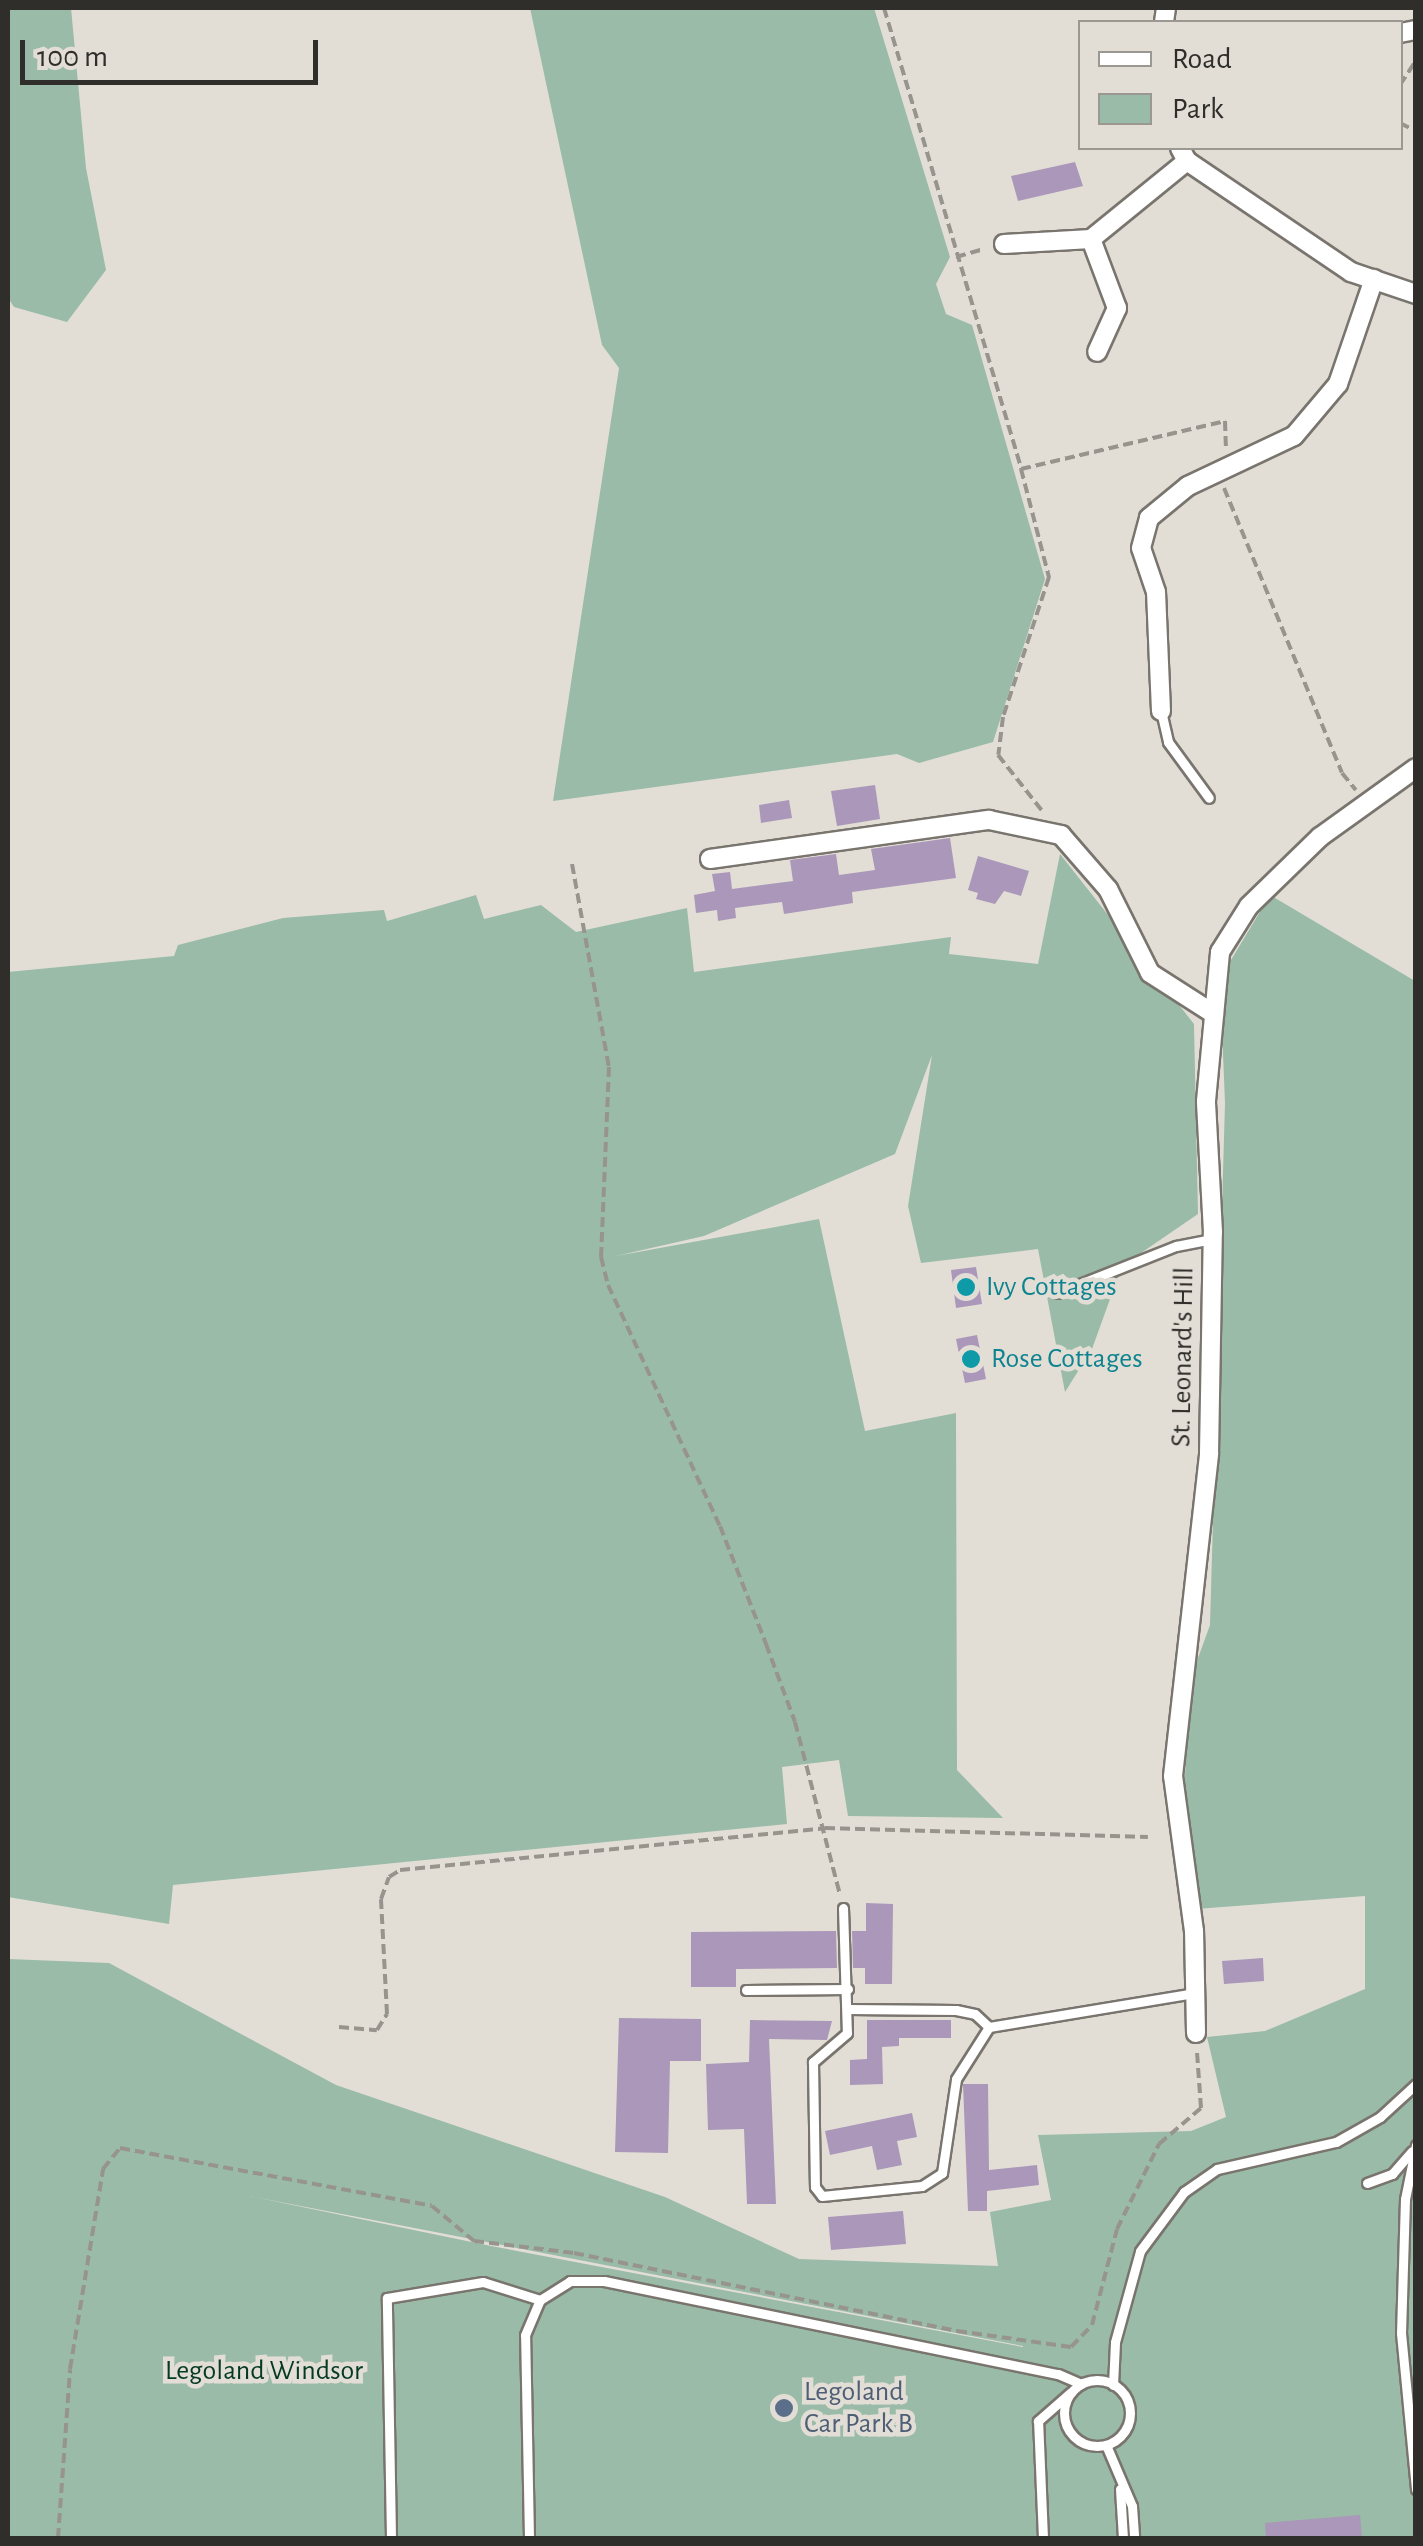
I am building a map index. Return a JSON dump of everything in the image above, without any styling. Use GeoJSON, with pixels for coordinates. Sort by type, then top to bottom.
{"type":"FeatureCollection","features":[{"type":"Feature","properties":{"kind":"street"},"geometry":{"type":"LineString","coordinates":[[1004,244],[1091,240],[1184,154],[1351,272],[1416,294]]}},
{"type":"Feature","properties":{"kind":"street"},"geometry":{"type":"LineString","coordinates":[[1091,240],[1118,308],[1097,352]]}},
{"type":"Feature","properties":{"kind":"street"},"geometry":{"type":"LineString","coordinates":[[1161,711],[1156,592],[1141,548],[1149,518],[1188,486],[1294,436],[1338,384],[1374,279]]}},
{"type":"Feature","properties":{"kind":"street","name":"St. Leonard's Hill"},"geometry":{"type":"LineString","coordinates":[[1196,2033],[1194,1931],[1173,1776],[1209,1453],[1213,1239],[1206,1101],[1220,952],[1249,906],[1320,837],[1416,768]]}},
{"type":"Feature","properties":{"kind":"street"},"geometry":{"type":"LineString","coordinates":[[710,859],[989,820],[1061,835],[1108,889],[1150,973],[1214,1014]]}},
{"type":"Feature","properties":{"kind":"lane"},"geometry":{"type":"LineString","coordinates":[[1161,711],[1168,742],[1209,798]]}},
{"type":"Feature","properties":{"kind":"lane"},"geometry":{"type":"LineString","coordinates":[[1057,1293],[1176,1246],[1213,1239]]}},
{"type":"Feature","properties":{"kind":"lane"},"geometry":{"type":"LineString","coordinates":[[843,1908],[848,2009],[842,2042],[812,2062],[815,2187],[834,2198],[922,2186],[942,2172],[956,2079],[988,2026],[1195,1993]]}},
{"type":"Feature","properties":{"kind":"lane"},"geometry":{"type":"LineString","coordinates":[[746,1990],[848,1989]]}},
{"type":"Feature","properties":{"kind":"lane"},"geometry":{"type":"LineString","coordinates":[[848,2009],[956,2010],[975,2014],[988,2026]]}},
{"type":"Feature","properties":{"kind":"lane"},"geometry":{"type":"LineString","coordinates":[[1072,2392],[1067,2426],[1083,2443],[1106,2445],[1124,2432],[1130,2412],[1113,2384],[1115,2342],[1140,2251],[1184,2192],[1217,2169],[1336,2142],[1380,2117],[1416,2084]]}},
{"type":"Feature","properties":{"kind":"lane"},"geometry":{"type":"LineString","coordinates":[[1367,2183],[1392,2174],[1415,2147]]}},
{"type":"Feature","properties":{"kind":"lane"},"geometry":{"type":"LineString","coordinates":[[1415,2147],[1402,2333],[1416,2489]]}},
{"type":"Feature","properties":{"kind":"lane"},"geometry":{"type":"LineString","coordinates":[[530,2538],[523,2346],[540,2300],[570,2281],[604,2281],[1058,2374],[1081,2384],[1113,2384]]}},
{"type":"Feature","properties":{"kind":"lane"},"geometry":{"type":"LineString","coordinates":[[391,2538],[387,2298],[483,2282],[540,2300]]}},
{"type":"Feature","properties":{"kind":"lane"},"geometry":{"type":"LineString","coordinates":[[1043,2538],[1038,2421],[1081,2384]]}},
{"type":"Feature","properties":{"kind":"lane"},"geometry":{"type":"LineString","coordinates":[[1106,2445],[1120,2486],[1132,2506],[1134,2538]]}},
{"type":"Feature","properties":{"kind":"lane"},"geometry":{"type":"LineString","coordinates":[[1120,2486],[1123,2538]]}},
{"type":"Feature","properties":{"kind":"path"},"geometry":{"type":"LineString","coordinates":[[884,8],[1021,468],[1049,577],[1002,717],[998,755],[1061,835]]}},
{"type":"Feature","properties":{"kind":"path"},"geometry":{"type":"LineString","coordinates":[[956,257],[1004,244]]}},
{"type":"Feature","properties":{"kind":"path"},"geometry":{"type":"LineString","coordinates":[[1021,468],[1225,420],[1222,472],[1342,774],[1368,804]]}},
{"type":"Feature","properties":{"kind":"path"},"geometry":{"type":"LineString","coordinates":[[572,864],[609,1066],[600,1257],[608,1285],[720,1526],[795,1722],[843,1908]]}},
{"type":"Feature","properties":{"kind":"path"},"geometry":{"type":"LineString","coordinates":[[339,2028],[377,2030],[388,2014],[381,1899],[389,1878],[400,1870],[825,1828],[1148,1838]]}},
{"type":"Feature","properties":{"kind":"path"},"geometry":{"type":"LineString","coordinates":[[58,2538],[70,2369],[104,2169],[120,2148],[432,2206],[474,2241],[574,2253],[957,2331],[1071,2347],[1092,2325],[1116,2229],[1158,2144],[1201,2108],[1196,2033]]}},
{"type":"Feature","properties":{"kind":"green space"},"geometry":{"type":"Polygon","coordinates":[[[8,8],[71,8],[86,168],[106,270],[67,322],[14,307],[8,298],[8,8]]]}},
{"type":"Feature","properties":{"kind":"green space"},"geometry":{"type":"Polygon","coordinates":[[[530,8],[874,8],[950,257],[936,284],[946,314],[972,325],[1045,579],[993,742],[919,763],[897,754],[553,801],[619,368],[602,345],[530,8]]]}},
{"type":"Feature","properties":{"kind":"green space"},"geometry":{"type":"Polygon","coordinates":[[[1060,854],[1194,1024],[1198,1214],[1122,1266],[1092,1349],[1065,1392],[1038,1249],[921,1263],[908,1206],[932,1055],[895,1154],[704,1236],[616,1256],[819,1219],[865,1431],[956,1413],[957,1770],[1003,1818],[848,1816],[839,1760],[782,1767],[787,1824],[173,1885],[169,1924],[8,1897],[8,972],[174,956],[178,945],[283,918],[384,910],[387,921],[476,895],[484,919],[541,905],[576,932],[687,908],[694,972],[951,937],[949,954],[1038,964],[1060,854]]]}},
{"type":"Feature","properties":{"kind":"green space","name":"Legoland Windsor"},"geometry":{"type":"Polygon","coordinates":[[[1270,895],[1415,981],[1415,2538],[8,2538],[8,1959],[109,1963],[336,2085],[665,2197],[799,2259],[998,2266],[990,2212],[1051,2200],[1038,2135],[1191,2131],[1226,2117],[1207,2037],[1265,2031],[1365,1989],[1365,1896],[1196,1909],[1184,1802],[1189,1683],[1210,1625],[1225,1103],[1221,1003],[1225,970],[1270,895]],[[249,2196],[491,2246],[1023,2346],[249,2196]]]}},
{"type":"Feature","properties":{"kind":"building"},"geometry":{"type":"Polygon","coordinates":[[[1075,162],[1083,186],[1018,201],[1011,176],[1075,162]]]}},
{"type":"Feature","properties":{"kind":"building"},"geometry":{"type":"Polygon","coordinates":[[[875,785],[880,819],[837,826],[831,791],[875,785]]]}},
{"type":"Feature","properties":{"kind":"building"},"geometry":{"type":"Polygon","coordinates":[[[789,800],[792,818],[761,823],[759,805],[789,800]]]}},
{"type":"Feature","properties":{"kind":"building"},"geometry":{"type":"Polygon","coordinates":[[[950,838],[956,878],[852,892],[853,903],[784,914],[782,902],[735,908],[736,918],[718,921],[717,910],[696,913],[694,895],[715,891],[712,874],[730,872],[732,889],[793,881],[790,860],[836,854],[839,875],[875,870],[871,849],[950,838]]]}},
{"type":"Feature","properties":{"kind":"building"},"geometry":{"type":"Polygon","coordinates":[[[978,856],[1029,871],[1021,896],[1004,891],[995,904],[976,899],[978,893],[968,890],[978,856]]]}},
{"type":"Feature","properties":{"kind":"building","name":"Ivy Cottages"},"geometry":{"type":"Polygon","coordinates":[[[976,1267],[982,1304],[956,1308],[951,1270],[976,1267]]]}},
{"type":"Feature","properties":{"kind":"building","name":"Rose Cottages"},"geometry":{"type":"Polygon","coordinates":[[[977,1335],[986,1379],[965,1383],[956,1339],[977,1335]]]}},
{"type":"Feature","properties":{"kind":"building"},"geometry":{"type":"Polygon","coordinates":[[[866,1903],[893,1904],[892,1984],[865,1984],[865,1968],[853,1968],[852,1931],[866,1931],[866,1903]]]}},
{"type":"Feature","properties":{"kind":"building"},"geometry":{"type":"Polygon","coordinates":[[[836,1931],[837,1968],[736,1969],[736,1987],[691,1987],[691,1932],[836,1931]]]}},
{"type":"Feature","properties":{"kind":"building"},"geometry":{"type":"Polygon","coordinates":[[[1263,1958],[1264,1981],[1224,1984],[1222,1961],[1263,1958]]]}},
{"type":"Feature","properties":{"kind":"building"},"geometry":{"type":"Polygon","coordinates":[[[619,2018],[701,2019],[701,2061],[670,2061],[668,2153],[615,2152],[619,2018]]]}},
{"type":"Feature","properties":{"kind":"building"},"geometry":{"type":"Polygon","coordinates":[[[750,2020],[832,2021],[827,2040],[769,2039],[776,2204],[747,2204],[744,2129],[708,2130],[706,2064],[749,2062],[750,2020]]]}},
{"type":"Feature","properties":{"kind":"building"},"geometry":{"type":"Polygon","coordinates":[[[867,2020],[951,2020],[951,2038],[899,2038],[899,2046],[882,2047],[883,2084],[850,2085],[850,2060],[867,2059],[867,2020]]]}},
{"type":"Feature","properties":{"kind":"building"},"geometry":{"type":"Polygon","coordinates":[[[963,2084],[988,2084],[989,2170],[1037,2165],[1039,2185],[987,2191],[987,2211],[968,2211],[963,2084]]]}},
{"type":"Feature","properties":{"kind":"building"},"geometry":{"type":"Polygon","coordinates":[[[912,2113],[917,2137],[897,2141],[902,2165],[877,2170],[872,2146],[830,2155],[825,2131],[912,2113]]]}},
{"type":"Feature","properties":{"kind":"building"},"geometry":{"type":"Polygon","coordinates":[[[903,2211],[906,2244],[831,2250],[828,2217],[903,2211]]]}},
{"type":"Feature","properties":{"kind":"building"},"geometry":{"type":"Polygon","coordinates":[[[1360,2515],[1362,2538],[1266,2538],[1265,2523],[1360,2515]]]}},
{"type":"Feature","properties":{"kind":"place","name":"Ivy Cottages"},"geometry":{"type":"Point","coordinates":[966,1287]}},
{"type":"Feature","properties":{"kind":"place","name":"Rose Cottages"},"geometry":{"type":"Point","coordinates":[971,1359]}},
{"type":"Feature","properties":{"kind":"place","name":"Legoland Car Park B"},"geometry":{"type":"Point","coordinates":[784,2408]}}]}
